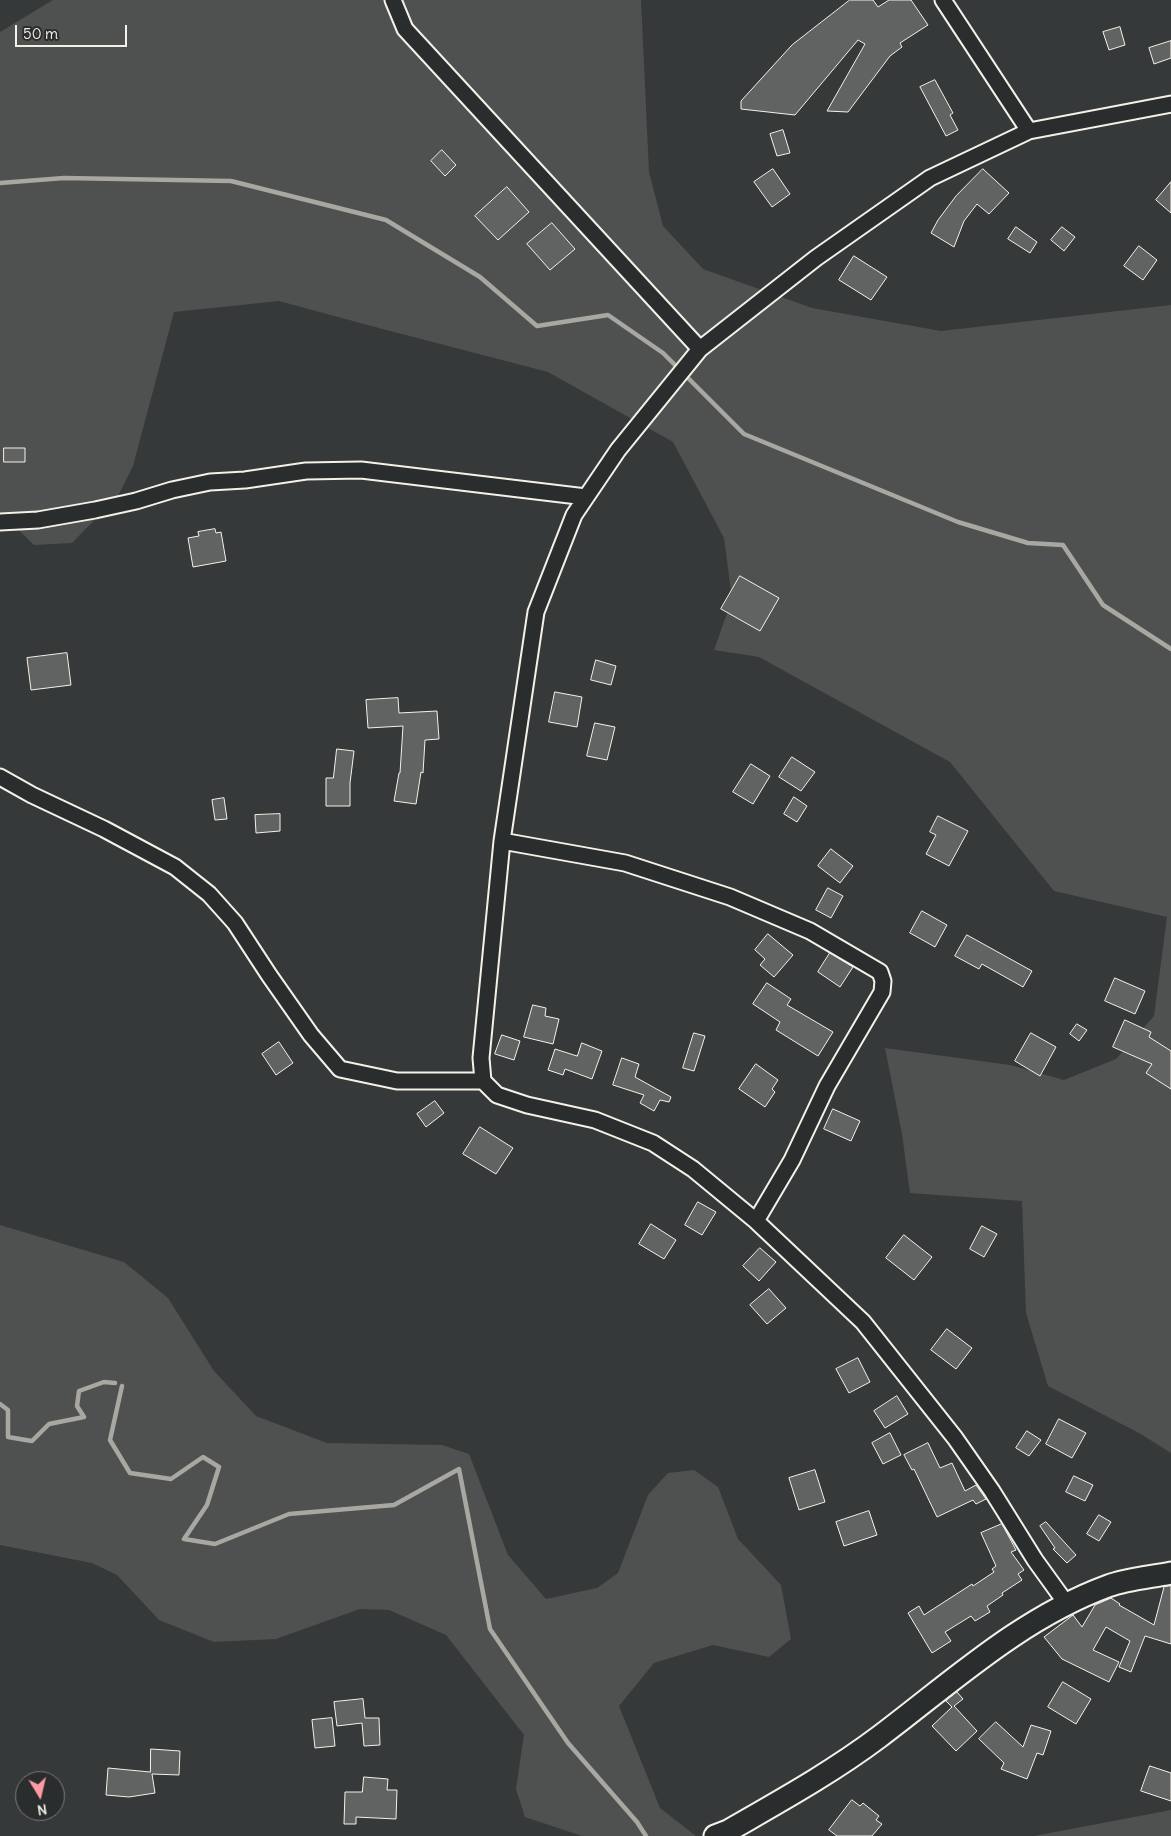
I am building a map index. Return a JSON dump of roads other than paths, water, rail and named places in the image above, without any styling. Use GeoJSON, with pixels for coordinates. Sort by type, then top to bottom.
{"type":"FeatureCollection","features":[{"type":"Feature","properties":{"kind":"street"},"geometry":{"type":"LineString","coordinates":[[393,0],[405,29],[700,349]]}},
{"type":"Feature","properties":{"kind":"street"},"geometry":{"type":"LineString","coordinates":[[943,0],[1029,131]]}},
{"type":"Feature","properties":{"kind":"street"},"geometry":{"type":"LineString","coordinates":[[483,1081],[482,1058],[502,841],[536,612],[574,515],[618,450],[700,349],[816,258],[930,178],[1029,131],[1171,104]]}},
{"type":"Feature","properties":{"kind":"street"},"geometry":{"type":"LineString","coordinates":[[0,522],[38,520],[95,510],[210,482],[245,480],[306,471],[361,470],[586,497]]}},
{"type":"Feature","properties":{"kind":"street"},"geometry":{"type":"LineString","coordinates":[[0,777],[175,867],[209,894],[235,923],[311,1035],[340,1069],[397,1081],[483,1081],[497,1094],[528,1105],[595,1120],[653,1144],[692,1169],[756,1221],[863,1322],[955,1438],[992,1490],[1035,1560],[1066,1603]]}},
{"type":"Feature","properties":{"kind":"street"},"geometry":{"type":"LineString","coordinates":[[502,841],[625,864],[730,897],[810,930],[880,972],[883,981],[882,992],[827,1086],[792,1160],[756,1221]]}},
{"type":"Feature","properties":{"kind":"street"},"geometry":{"type":"LineString","coordinates":[[715,1836],[728,1831],[822,1777],[879,1737],[940,1688],[1010,1637],[1066,1603],[1110,1585],[1171,1573]]}},
{"type":"Feature","properties":{"kind":"waterway"},"geometry":{"type":"LineString","coordinates":[[0,183],[64,178],[231,181],[386,220],[480,277],[537,326],[608,315],[663,353],[744,434],[958,522],[1028,543],[1063,545],[1103,605],[1171,649]]}},
{"type":"Feature","properties":{"kind":"waterway"},"geometry":{"type":"LineString","coordinates":[[0,1404],[8,1410],[8,1437],[32,1441],[49,1424],[84,1417],[77,1406],[79,1391],[104,1382],[115,1383]]}},
{"type":"Feature","properties":{"kind":"waterway"},"geometry":{"type":"LineString","coordinates":[[122,1386],[110,1440],[130,1473],[171,1479],[203,1457],[219,1467],[207,1505],[184,1539],[215,1544],[289,1514],[394,1505],[459,1469],[490,1629],[568,1743],[637,1822],[646,1836]]}}]}
